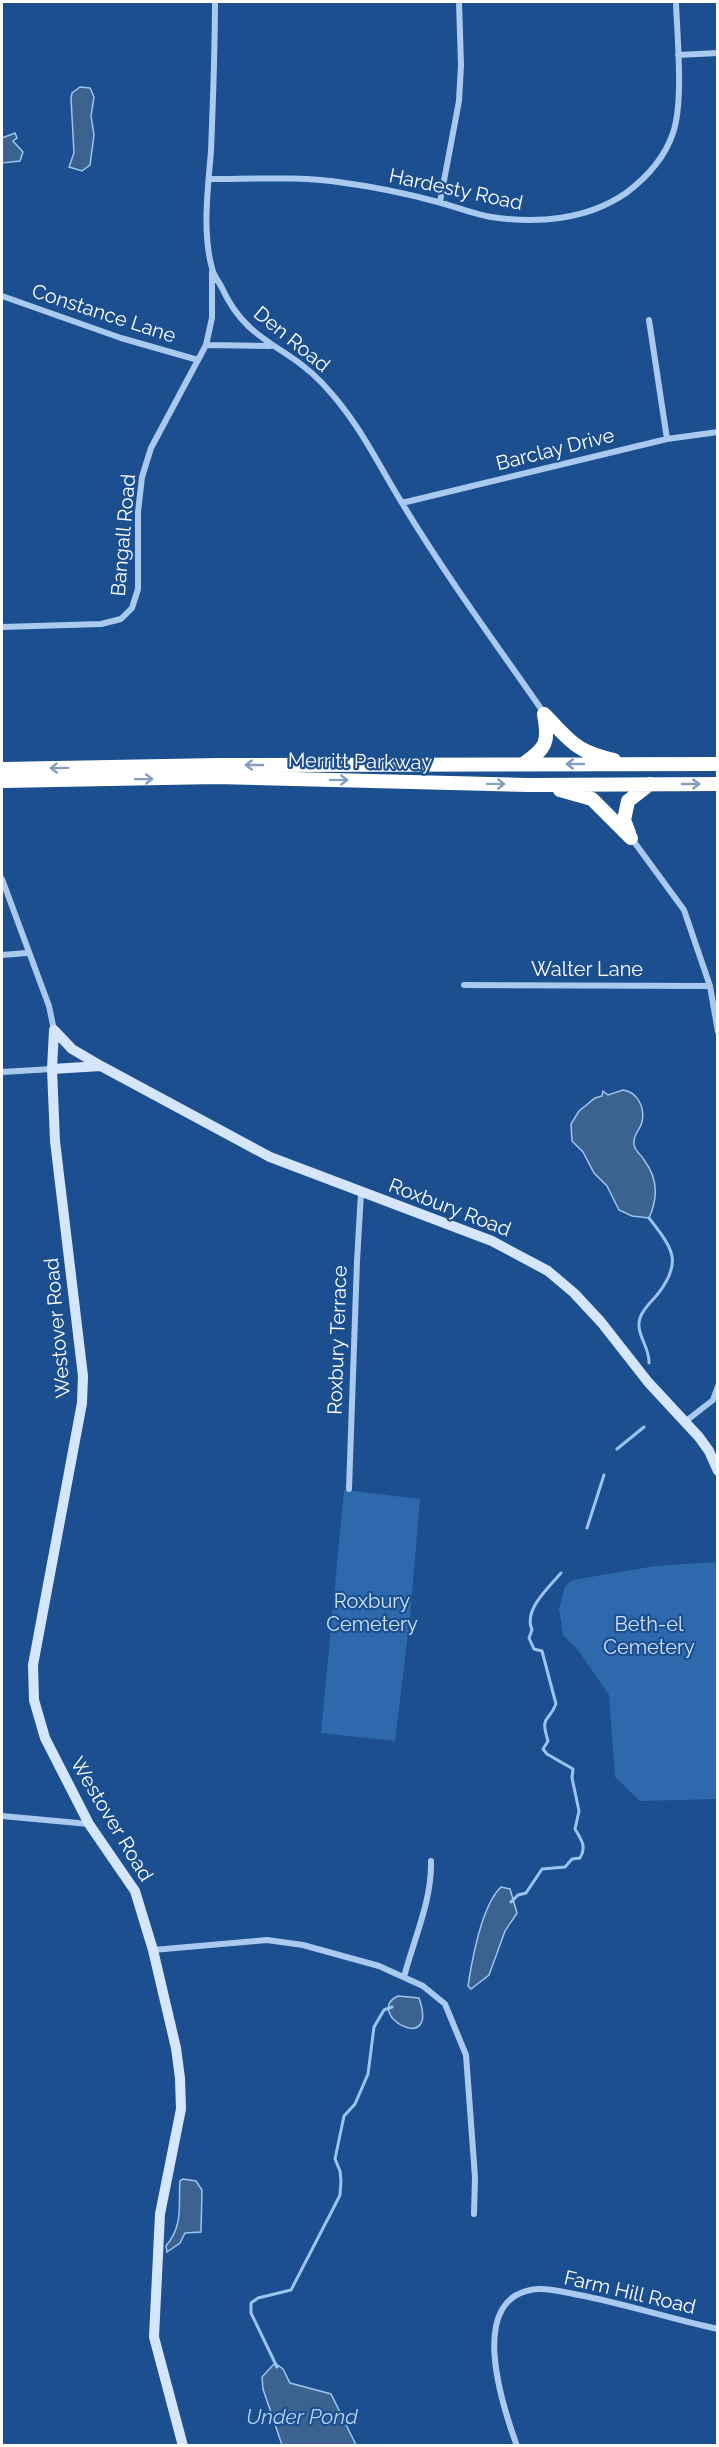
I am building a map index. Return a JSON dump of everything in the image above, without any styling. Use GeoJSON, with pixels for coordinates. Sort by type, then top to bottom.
{"type":"FeatureCollection","features":[{"type":"Feature","properties":{"kind":"highway"},"geometry":{"type":"LineString","coordinates":[[544,714],[566,738],[577,746],[604,757],[633,764]]}},
{"type":"Feature","properties":{"kind":"highway"},"geometry":{"type":"LineString","coordinates":[[522,764],[539,753],[545,744],[547,737],[544,714]]}},
{"type":"Feature","properties":{"kind":"highway","name":"Merritt Parkway"},"geometry":{"type":"LineString","coordinates":[[2,769],[219,765],[717,764]]}},
{"type":"Feature","properties":{"kind":"highway","name":"Merritt Parkway"},"geometry":{"type":"LineString","coordinates":[[2,782],[217,777],[528,785],[717,784]]}},
{"type":"Feature","properties":{"kind":"highway"},"geometry":{"type":"LineString","coordinates":[[631,838],[624,820],[625,810],[633,795],[650,784]]}},
{"type":"Feature","properties":{"kind":"highway"},"geometry":{"type":"LineString","coordinates":[[528,785],[573,792],[592,800],[631,838]]}},
{"type":"Feature","properties":{"kind":"street","name":"Den Road"},"geometry":{"type":"LineString","coordinates":[[215,2],[214,97],[207,229],[212,270],[231,308],[245,325],[270,346],[296,360],[321,382],[350,415],[369,443],[402,503],[544,714]]}},
{"type":"Feature","properties":{"kind":"street"},"geometry":{"type":"LineString","coordinates":[[440,202],[459,101],[461,65],[459,2]]}},
{"type":"Feature","properties":{"kind":"street","name":"Hardesty Road"},"geometry":{"type":"LineString","coordinates":[[209,179],[305,179],[389,191],[440,202],[489,217],[528,221],[568,217],[611,203],[639,183],[660,159],[673,133],[678,106],[676,2]]}},
{"type":"Feature","properties":{"kind":"street"},"geometry":{"type":"LineString","coordinates":[[678,55],[717,53]]}},
{"type":"Feature","properties":{"kind":"street","name":"Bangall Road"},"geometry":{"type":"LineString","coordinates":[[2,627],[101,624],[121,619],[132,608],[138,589],[138,512],[142,477],[151,448],[206,345],[212,318],[212,270]]}},
{"type":"Feature","properties":{"kind":"street","name":"Constance Lane"},"geometry":{"type":"LineString","coordinates":[[2,296],[121,338],[198,360]]}},
{"type":"Feature","properties":{"kind":"street"},"geometry":{"type":"LineString","coordinates":[[649,320],[667,439]]}},
{"type":"Feature","properties":{"kind":"street"},"geometry":{"type":"LineString","coordinates":[[206,345],[270,346]]}},
{"type":"Feature","properties":{"kind":"street","name":"Barclay Drive"},"geometry":{"type":"LineString","coordinates":[[402,503],[667,439],[717,432]]}},
{"type":"Feature","properties":{"kind":"street"},"geometry":{"type":"LineString","coordinates":[[631,838],[684,910],[710,986],[717,1032]]}},
{"type":"Feature","properties":{"kind":"street"},"geometry":{"type":"LineString","coordinates":[[2,879],[27,953],[49,1006],[54,1030]]}},
{"type":"Feature","properties":{"kind":"street"},"geometry":{"type":"LineString","coordinates":[[2,955],[27,953]]}},
{"type":"Feature","properties":{"kind":"street","name":"Walter Lane"},"geometry":{"type":"LineString","coordinates":[[464,985],[710,986]]}},
{"type":"Feature","properties":{"kind":"street","name":"Roxbury Road"},"geometry":{"type":"LineString","coordinates":[[54,1030],[72,1049],[270,1157],[492,1241],[548,1271],[588,1307],[648,1382],[686,1421],[709,1451],[717,1470]]}},
{"type":"Feature","properties":{"kind":"street","name":"Westover Road"},"geometry":{"type":"LineString","coordinates":[[54,1030],[52,1069],[55,1141],[81,1365],[82,1403],[33,1665],[34,1700],[45,1738],[89,1824],[135,1891],[153,1950],[176,2048],[181,2109],[160,2214],[154,2337],[183,2445]]}},
{"type":"Feature","properties":{"kind":"street"},"geometry":{"type":"LineString","coordinates":[[2,1072],[101,1066]]}},
{"type":"Feature","properties":{"kind":"street","name":"Roxbury Terrace"},"geometry":{"type":"LineString","coordinates":[[349,1489],[357,1241],[362,1192]]}},
{"type":"Feature","properties":{"kind":"street"},"geometry":{"type":"LineString","coordinates":[[686,1421],[712,1400],[717,1386]]}},
{"type":"Feature","properties":{"kind":"street"},"geometry":{"type":"LineString","coordinates":[[2,1816],[89,1824]]}},
{"type":"Feature","properties":{"kind":"street"},"geometry":{"type":"LineString","coordinates":[[404,1977],[414,1938],[428,1900],[431,1861]]}},
{"type":"Feature","properties":{"kind":"street"},"geometry":{"type":"LineString","coordinates":[[153,1950],[267,1940],[303,1945],[380,1966],[423,1986],[445,2004],[466,2055],[475,2177],[474,2214]]}},
{"type":"Feature","properties":{"kind":"street","name":"Farm Hill Road"},"geometry":{"type":"LineString","coordinates":[[518,2445],[506,2416],[494,2345],[496,2320],[515,2297],[527,2291],[549,2289],[717,2329]]}},
{"type":"Feature","properties":{"kind":"green space","name":"Roxbury Cemetery"},"geometry":{"type":"Polygon","coordinates":[[[344,1490],[420,1499],[410,1618],[395,1741],[321,1733],[344,1490]]]}},
{"type":"Feature","properties":{"kind":"green space","name":"Beth-el Cemetery"},"geometry":{"type":"Polygon","coordinates":[[[717,1562],[717,1799],[640,1801],[615,1777],[609,1695],[578,1650],[563,1635],[559,1609],[565,1586],[573,1580],[655,1566],[717,1562]]]}},
{"type":"Feature","properties":{"kind":"water"},"geometry":{"type":"Polygon","coordinates":[[[80,87],[90,88],[94,97],[91,116],[94,135],[90,165],[82,171],[69,167],[74,153],[71,98],[72,93],[80,87]]]}},
{"type":"Feature","properties":{"kind":"water"},"geometry":{"type":"Polygon","coordinates":[[[15,133],[17,138],[13,141],[23,152],[20,161],[2,163],[2,138],[15,133]]]}},
{"type":"Feature","properties":{"kind":"water"},"geometry":{"type":"Polygon","coordinates":[[[623,1090],[633,1094],[641,1106],[643,1117],[634,1144],[649,1167],[654,1181],[655,1196],[649,1218],[632,1216],[619,1210],[607,1186],[594,1173],[583,1152],[572,1141],[571,1124],[579,1111],[595,1098],[602,1096],[603,1091],[608,1095],[623,1090]]]}},
{"type":"Feature","properties":{"kind":"water"},"geometry":{"type":"Polygon","coordinates":[[[501,1887],[510,1889],[517,1913],[505,1931],[489,1975],[471,1989],[468,1986],[478,1934],[488,1907],[501,1887]]]}},
{"type":"Feature","properties":{"kind":"water"},"geometry":{"type":"Polygon","coordinates":[[[398,1996],[419,1998],[423,2016],[420,2025],[412,2028],[403,2026],[394,2020],[389,2012],[389,2003],[398,1996]]]}},
{"type":"Feature","properties":{"kind":"water"},"geometry":{"type":"Polygon","coordinates":[[[183,2179],[196,2181],[202,2190],[201,2232],[185,2233],[180,2243],[167,2252],[166,2246],[178,2222],[180,2181],[183,2179]]]}},
{"type":"Feature","properties":{"kind":"water","name":"Under Pond"},"geometry":{"type":"Polygon","coordinates":[[[275,2363],[283,2369],[290,2383],[331,2394],[356,2445],[282,2445],[263,2389],[262,2377],[275,2363]]]}},
{"type":"Feature","properties":{"kind":"waterway"},"geometry":{"type":"LineString","coordinates":[[649,1218],[664,1238],[672,1255],[670,1273],[665,1283],[640,1318],[639,1330],[649,1363]]}},
{"type":"Feature","properties":{"kind":"waterway"},"geometry":{"type":"LineString","coordinates":[[617,1449],[644,1427]]}},
{"type":"Feature","properties":{"kind":"waterway"},"geometry":{"type":"LineString","coordinates":[[587,1528],[604,1475]]}},
{"type":"Feature","properties":{"kind":"waterway"},"geometry":{"type":"LineString","coordinates":[[511,1902],[518,1895],[526,1893],[542,1869],[565,1867],[572,1859],[580,1858],[583,1850],[575,1829],[579,1811],[572,1778],[573,1769],[547,1754],[543,1749],[548,1741],[545,1723],[556,1704],[542,1651],[534,1649],[529,1638],[534,1607],[561,1573]]}},
{"type":"Feature","properties":{"kind":"waterway"},"geometry":{"type":"LineString","coordinates":[[277,2367],[251,2313],[251,2303],[258,2298],[291,2290],[340,2195],[340,2171],[335,2159],[344,2116],[355,2104],[368,2074],[374,2027],[384,2010],[392,2007]]}}]}
